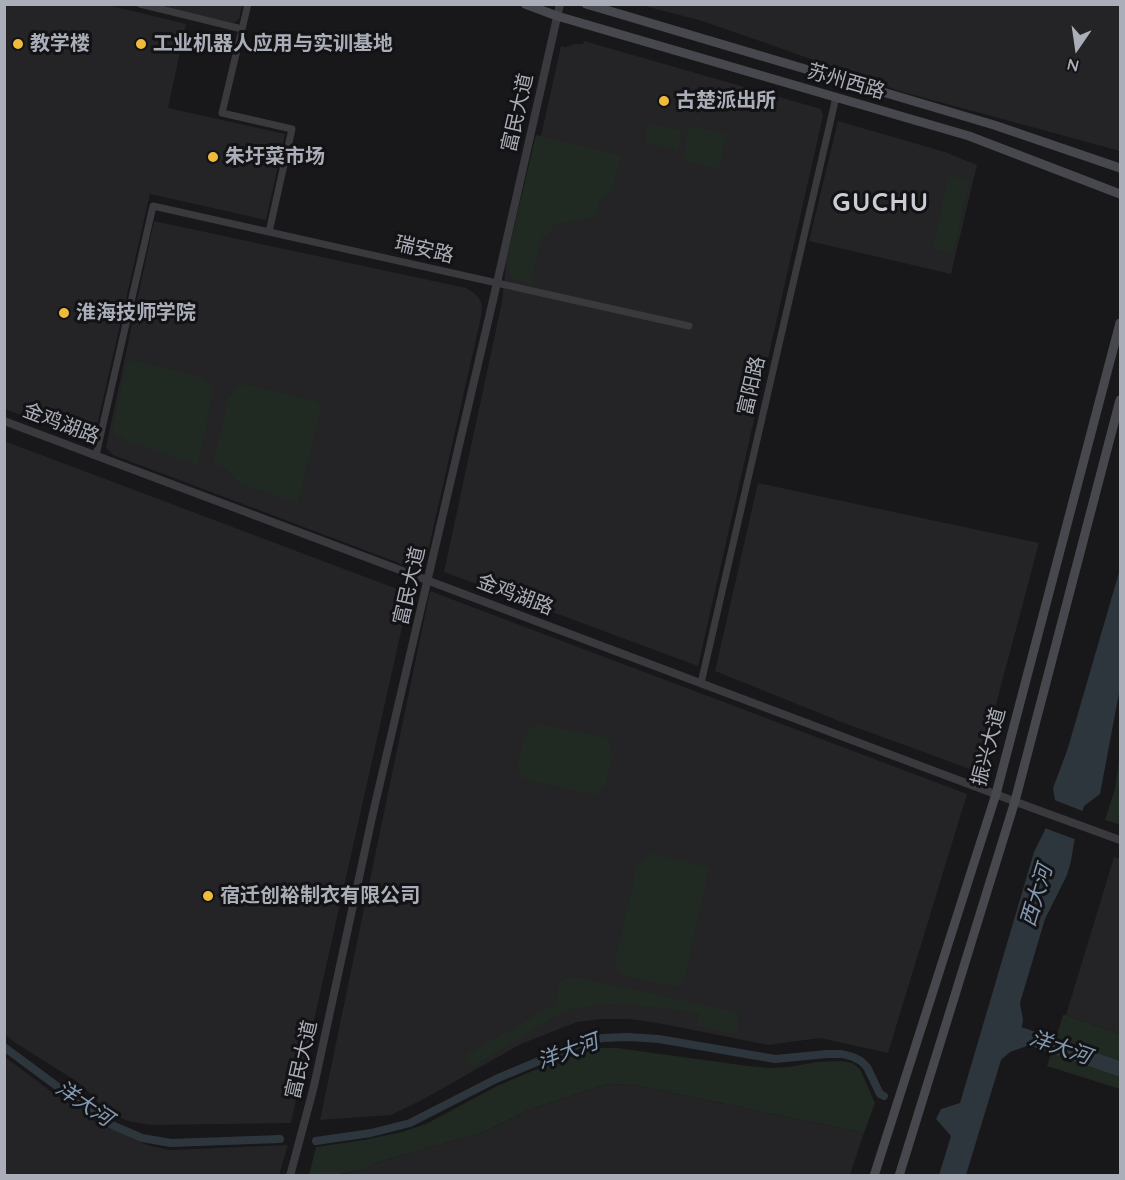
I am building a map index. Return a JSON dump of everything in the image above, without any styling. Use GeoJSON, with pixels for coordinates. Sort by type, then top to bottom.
{"type":"FeatureCollection","features":[{"type":"Feature","properties":{"kind":"main road","name":"苏州西路"},"geometry":{"type":"LineString","coordinates":[[525,4],[557,16],[969,136],[1120,194]]}},
{"type":"Feature","properties":{"kind":"main road","name":"苏州西路"},"geometry":{"type":"LineString","coordinates":[[586,4],[990,124],[1120,168]]}},
{"type":"Feature","properties":{"kind":"main road"},"geometry":{"type":"LineString","coordinates":[[1104,188],[1120,199]]}},
{"type":"Feature","properties":{"kind":"main road","name":"振兴大道"},"geometry":{"type":"LineString","coordinates":[[874,1176],[996,794],[1120,323]]}},
{"type":"Feature","properties":{"kind":"main road","name":"振兴大道"},"geometry":{"type":"LineString","coordinates":[[899,1176],[1015,801],[1120,400]]}},
{"type":"Feature","properties":{"kind":"street"},"geometry":{"type":"LineString","coordinates":[[140,4],[242,29]]}},
{"type":"Feature","properties":{"kind":"street"},"geometry":{"type":"LineString","coordinates":[[248,4],[222,113],[292,129],[269,232]]}},
{"type":"Feature","properties":{"kind":"street","name":"富民大道"},"geometry":{"type":"LineString","coordinates":[[290,1176],[314,1086],[371,823],[429,580],[560,4]]}},
{"type":"Feature","properties":{"kind":"street","name":"富阳路"},"geometry":{"type":"LineString","coordinates":[[701,683],[836,97]]}},
{"type":"Feature","properties":{"kind":"street","name":"瑞安路"},"geometry":{"type":"LineString","coordinates":[[96,455],[153,206],[689,326]]}},
{"type":"Feature","properties":{"kind":"street","name":"金鸡湖路"},"geometry":{"type":"LineString","coordinates":[[4,421],[1120,840]]}},
{"type":"Feature","properties":{"kind":"shaded area","name":"淮海技师学院"},"geometry":{"type":"Polygon","coordinates":[[[4,5],[108,5],[186,24],[168,108],[285,134],[266,220],[150,194],[93,443],[5,409],[4,5]]]}},
{"type":"Feature","properties":{"kind":"shaded area"},"geometry":{"type":"Polygon","coordinates":[[[153,5],[242,5],[239,19],[234,23],[153,5]]]}},
{"type":"Feature","properties":{"kind":"shaded area"},"geometry":{"type":"Polygon","coordinates":[[[641,5],[1120,5],[1120,151],[899,91],[702,21],[641,5]]]}},
{"type":"Feature","properties":{"kind":"shaded area"},"geometry":{"type":"Polygon","coordinates":[[[584,41],[821,109],[823,116],[698,666],[444,572],[502,302],[506,262],[536,135],[541,136],[561,46],[583,44],[584,41]]]}},
{"type":"Feature","properties":{"kind":"shaded area"},"geometry":{"type":"Polygon","coordinates":[[[838,121],[945,152],[977,165],[951,274],[809,241],[838,121]]]}},
{"type":"Feature","properties":{"kind":"shaded area"},"geometry":{"type":"Polygon","coordinates":[[[648,123],[682,130],[678,150],[644,142],[648,123]]]}},
{"type":"Feature","properties":{"kind":"shaded area"},"geometry":{"type":"Polygon","coordinates":[[[689,126],[726,134],[719,169],[682,161],[689,126]]]}},
{"type":"Feature","properties":{"kind":"shaded area"},"geometry":{"type":"Polygon","coordinates":[[[536,135],[621,155],[612,192],[600,201],[596,217],[556,224],[541,239],[532,277],[533,285],[511,277],[506,262],[536,135]]]}},
{"type":"Feature","properties":{"kind":"shaded area"},"geometry":{"type":"Polygon","coordinates":[[[949,175],[970,180],[953,254],[932,249],[949,175]]]}},
{"type":"Feature","properties":{"kind":"shaded area"},"geometry":{"type":"Polygon","coordinates":[[[154,221],[466,288],[479,298],[482,305],[481,317],[426,560],[422,564],[407,566],[113,455],[108,450],[106,447],[154,221]]]}},
{"type":"Feature","properties":{"kind":"shaded area"},"geometry":{"type":"Polygon","coordinates":[[[132,360],[200,377],[210,383],[213,394],[198,465],[129,442],[112,432],[126,364],[132,360]]]}},
{"type":"Feature","properties":{"kind":"shaded area"},"geometry":{"type":"Polygon","coordinates":[[[243,384],[319,403],[321,408],[298,504],[238,483],[226,469],[213,464],[228,398],[235,388],[243,384]]]}},
{"type":"Feature","properties":{"kind":"shaded area"},"geometry":{"type":"Polygon","coordinates":[[[4,441],[400,590],[406,595],[407,605],[291,1123],[152,1125],[132,1122],[104,1110],[93,1096],[76,1081],[5,1034],[4,441]]]}},
{"type":"Feature","properties":{"kind":"shaded area"},"geometry":{"type":"Polygon","coordinates":[[[758,483],[1039,543],[978,772],[844,723],[715,671],[758,483]]]}},
{"type":"Feature","properties":{"kind":"shaded area"},"geometry":{"type":"Polygon","coordinates":[[[430,591],[967,794],[888,1053],[820,1038],[768,1045],[663,1024],[630,1019],[602,1019],[577,1022],[521,1044],[391,1115],[320,1120],[430,591]]]}},
{"type":"Feature","properties":{"kind":"shaded area"},"geometry":{"type":"Polygon","coordinates":[[[537,724],[605,737],[610,742],[613,755],[607,781],[600,792],[595,795],[523,778],[517,765],[523,740],[529,729],[537,724]]]}},
{"type":"Feature","properties":{"kind":"shaded area"},"geometry":{"type":"Polygon","coordinates":[[[1120,755],[1120,825],[1105,820],[1115,789],[1120,755]]]}},
{"type":"Feature","properties":{"kind":"shaded area"},"geometry":{"type":"Polygon","coordinates":[[[652,854],[706,866],[709,869],[684,981],[676,987],[625,976],[615,962],[636,869],[642,860],[652,854]]]}},
{"type":"Feature","properties":{"kind":"shaded area"},"geometry":{"type":"Polygon","coordinates":[[[1114,857],[1120,859],[1120,1034],[1066,1015],[1114,857]]]}},
{"type":"Feature","properties":{"kind":"shaded area"},"geometry":{"type":"Polygon","coordinates":[[[572,976],[736,1012],[739,1014],[738,1030],[735,1034],[697,1026],[699,1013],[608,1004],[577,1008],[561,1013],[471,1068],[464,1056],[554,1005],[558,982],[572,976]]]}},
{"type":"Feature","properties":{"kind":"shaded area"},"geometry":{"type":"Polygon","coordinates":[[[1063,1015],[1120,1034],[1120,1089],[1047,1066],[1063,1015]]]}},
{"type":"Feature","properties":{"kind":"shaded area"},"geometry":{"type":"Polygon","coordinates":[[[593,1048],[617,1048],[770,1068],[817,1062],[852,1063],[860,1069],[875,1103],[864,1133],[634,1085],[608,1084],[531,1109],[482,1133],[375,1163],[362,1170],[334,1175],[309,1175],[316,1147],[364,1140],[426,1124],[497,1086],[593,1048]]]}},
{"type":"Feature","properties":{"kind":"shaded area"},"geometry":{"type":"Polygon","coordinates":[[[5,1057],[65,1102],[80,1108],[92,1120],[147,1145],[169,1150],[288,1145],[279,1175],[5,1175],[5,1057]]]}},
{"type":"Feature","properties":{"kind":"shaded area"},"geometry":{"type":"Polygon","coordinates":[[[608,1084],[634,1085],[864,1133],[850,1175],[334,1176],[362,1170],[375,1163],[482,1133],[531,1109],[608,1084]]]}},
{"type":"Feature","properties":{"kind":"water","name":"西大河"},"geometry":{"type":"Polygon","coordinates":[[[1120,569],[1120,688],[1100,794],[1084,806],[1067,875],[1045,919],[1020,1003],[1023,1020],[1021,1030],[1030,1035],[1027,1046],[1010,1052],[1001,1060],[966,1175],[939,1175],[951,1136],[936,1119],[941,1109],[960,1103],[1034,852],[1055,801],[1053,788],[1067,751],[1120,569]]]}},
{"type":"Feature","properties":{"kind":"pier"},"geometry":{"type":"Polygon","coordinates":[[[1052,799],[1085,812],[1077,840],[1042,827],[1052,799]]]}},
{"type":"Feature","properties":{"kind":"waterway","name":"洋大河"},"geometry":{"type":"LineString","coordinates":[[1010,1031],[1120,1069]]}},
{"type":"Feature","properties":{"kind":"waterway","name":"洋大河"},"geometry":{"type":"LineString","coordinates":[[316,1141],[371,1133],[410,1123],[496,1079],[584,1042],[603,1038],[659,1039],[775,1059],[842,1054],[861,1061],[867,1067],[880,1094],[884,1096]]}},
{"type":"Feature","properties":{"kind":"waterway","name":"洋大河"},"geometry":{"type":"LineString","coordinates":[[4,1047],[100,1118],[142,1138],[171,1143],[280,1139]]}},
{"type":"Feature","properties":{"kind":"place","name":"教学楼"},"geometry":{"type":"Point","coordinates":[18,44]}},
{"type":"Feature","properties":{"kind":"place","name":"工业机器人应用与实训基地"},"geometry":{"type":"Point","coordinates":[141,44]}},
{"type":"Feature","properties":{"kind":"place","name":"古楚派出所"},"geometry":{"type":"Point","coordinates":[664,101]}},
{"type":"Feature","properties":{"kind":"place","name":"朱圩菜市场"},"geometry":{"type":"Point","coordinates":[213,157]}},
{"type":"Feature","properties":{"kind":"place","name":"淮海技师学院"},"geometry":{"type":"Point","coordinates":[64,313]}},
{"type":"Feature","properties":{"kind":"place","name":"宿迁创裕制衣有限公司"},"geometry":{"type":"Point","coordinates":[208,896]}},
{"type":"Feature","properties":{"kind":"district","name":"GUCHU"},"geometry":{"type":"Point","coordinates":[881,203]}}]}
